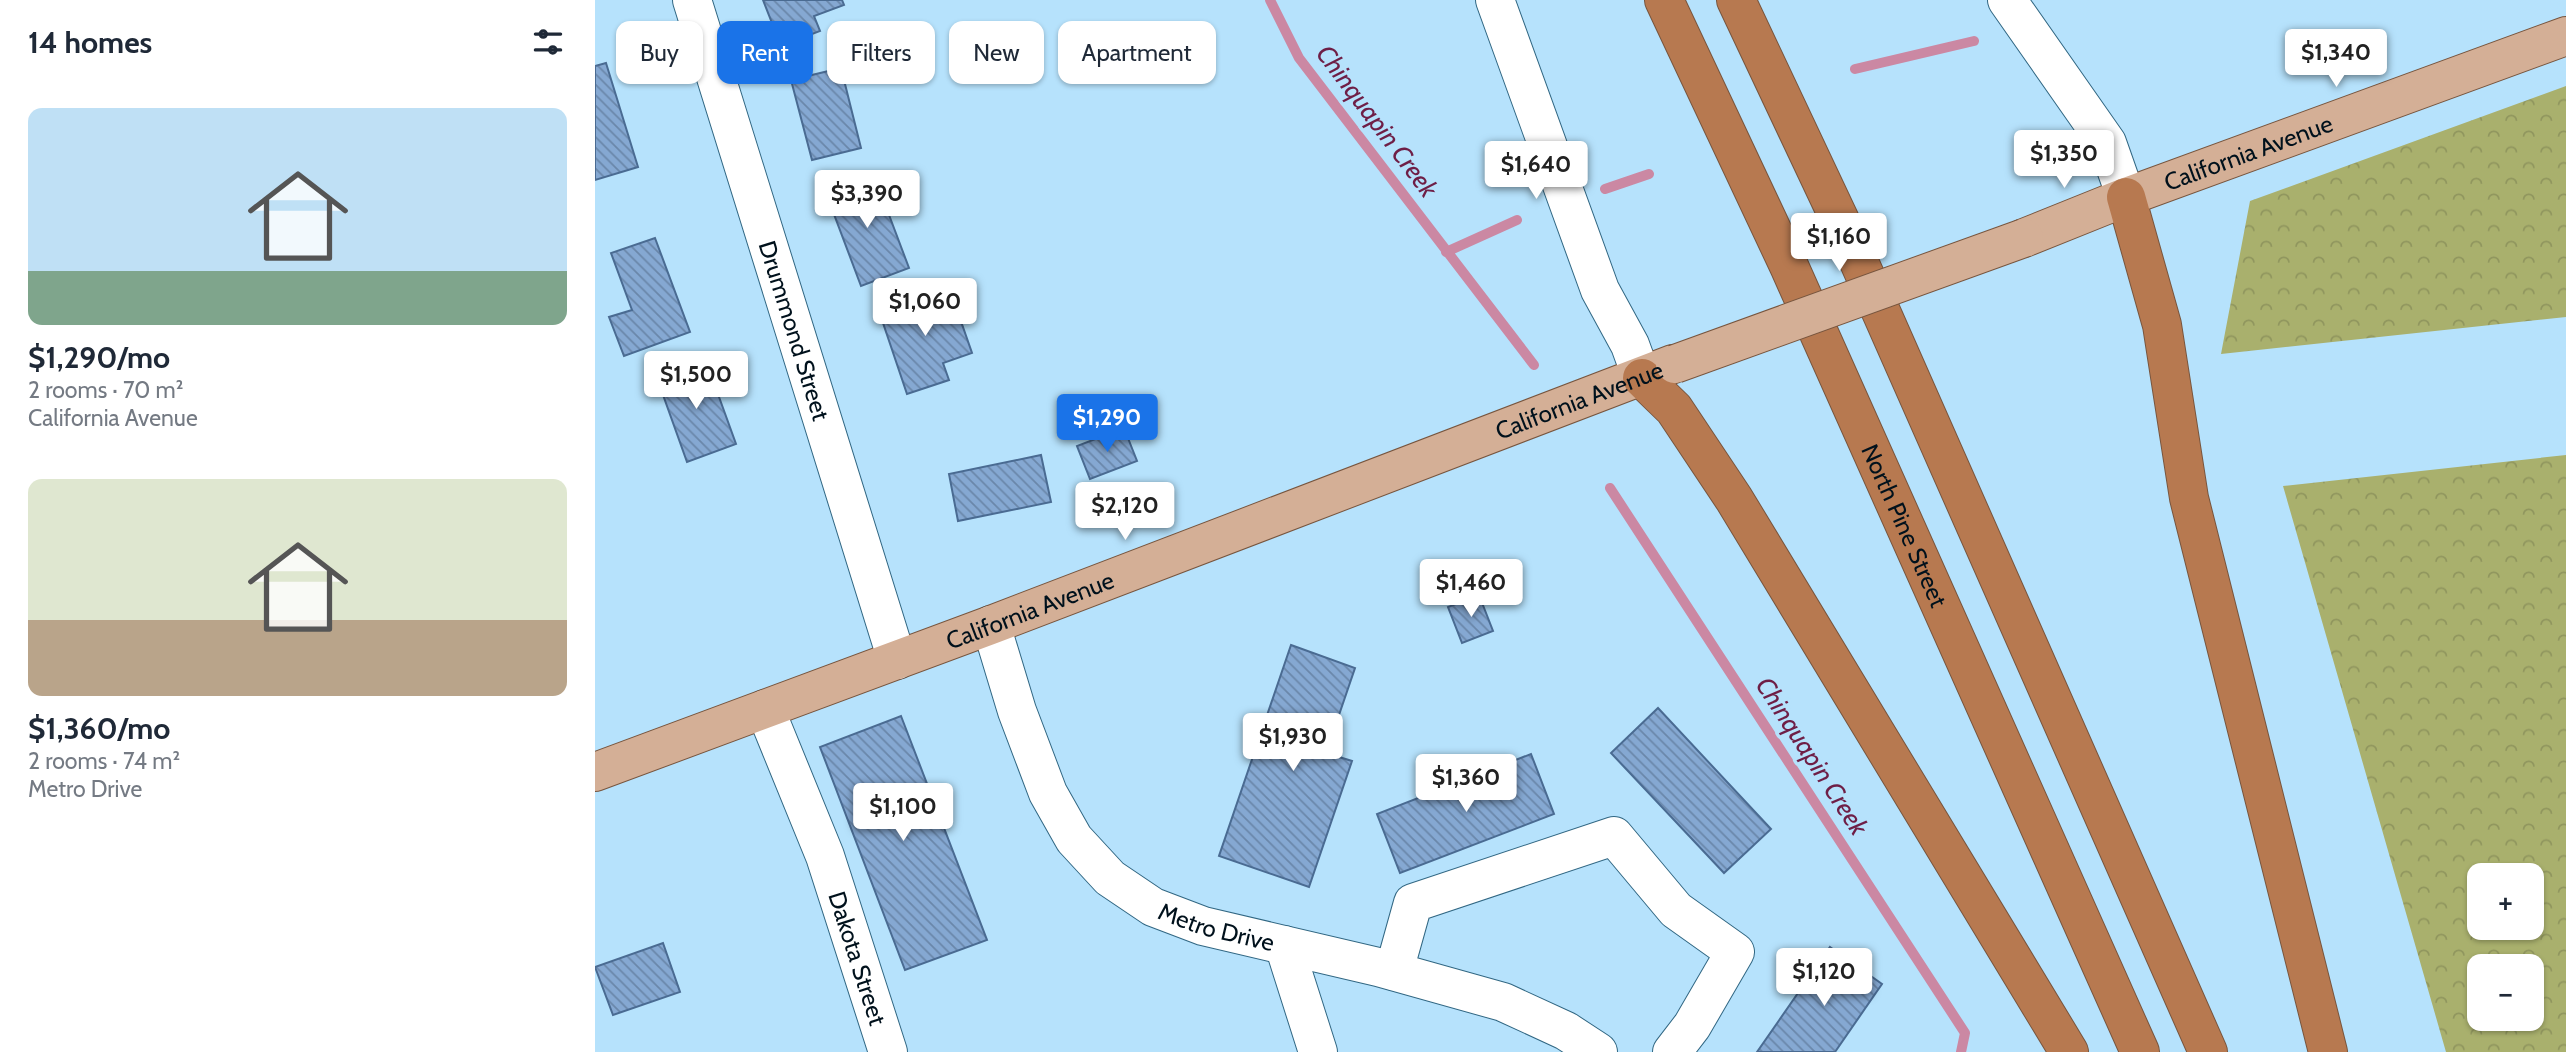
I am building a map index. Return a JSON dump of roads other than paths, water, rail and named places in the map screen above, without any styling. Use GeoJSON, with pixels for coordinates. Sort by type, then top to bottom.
{"type":"FeatureCollection","features":[{"type":"Feature","properties":{"kind":"highway","name":"North Pine Street"},"geometry":{"type":"LineString","coordinates":[[1664,0],[1789,266],[2140,1052]]}},
{"type":"Feature","properties":{"kind":"highway"},"geometry":{"type":"LineString","coordinates":[[1736,0],[1884,318],[2208,1052]]}},
{"type":"Feature","properties":{"kind":"highway"},"geometry":{"type":"LineString","coordinates":[[2126,197],[2162,326],[2189,498],[2328,1052]]}},
{"type":"Feature","properties":{"kind":"highway"},"geometry":{"type":"LineString","coordinates":[[1659,371],[1674,409],[1734,499],[2069,1052]]}},
{"type":"Feature","properties":{"kind":"main road","name":"California Avenue"},"geometry":{"type":"LineString","coordinates":[[595,772],[991,625],[1659,371],[2566,36]]}},
{"type":"Feature","properties":{"kind":"street","name":"Drummond Street"},"geometry":{"type":"LineString","coordinates":[[692,0],[897,660]]}},
{"type":"Feature","properties":{"kind":"street"},"geometry":{"type":"LineString","coordinates":[[1495,0],[1600,290],[1630,345],[1659,371]]}},
{"type":"Feature","properties":{"kind":"street"},"geometry":{"type":"LineString","coordinates":[[2007,0],[2107,143],[2126,197]]}},
{"type":"Feature","properties":{"kind":"street","name":"Metro Drive"},"geometry":{"type":"LineString","coordinates":[[991,625],[1017,711],[1048,793],[1075,839],[1110,878],[1153,907],[1203,926],[1394,971],[1503,1002],[1566,1031],[1598,1052]]}},
{"type":"Feature","properties":{"kind":"street","name":"Dakota Street"},"geometry":{"type":"LineString","coordinates":[[765,709],[825,856],[888,1052]]}},
{"type":"Feature","properties":{"kind":"street"},"geometry":{"type":"LineString","coordinates":[[1394,971],[1413,903],[1614,836],[1676,910],[1735,952],[1692,1026],[1672,1052]]}},
{"type":"Feature","properties":{"kind":"street"},"geometry":{"type":"LineString","coordinates":[[1284,945],[1318,1052]]}},
{"type":"Feature","properties":{"kind":"waterway","name":"Chinquapin Creek"},"geometry":{"type":"LineString","coordinates":[[1270,0],[1299,58],[1534,365]]}},
{"type":"Feature","properties":{"kind":"waterway"},"geometry":{"type":"LineString","coordinates":[[1855,69],[1974,41]]}},
{"type":"Feature","properties":{"kind":"waterway"},"geometry":{"type":"LineString","coordinates":[[1605,189],[1649,174]]}},
{"type":"Feature","properties":{"kind":"waterway"},"geometry":{"type":"LineString","coordinates":[[1446,252],[1517,220]]}},
{"type":"Feature","properties":{"kind":"waterway","name":"Chinquapin Creek"},"geometry":{"type":"LineString","coordinates":[[1610,488],[1965,1033],[1961,1052]]}}]}
